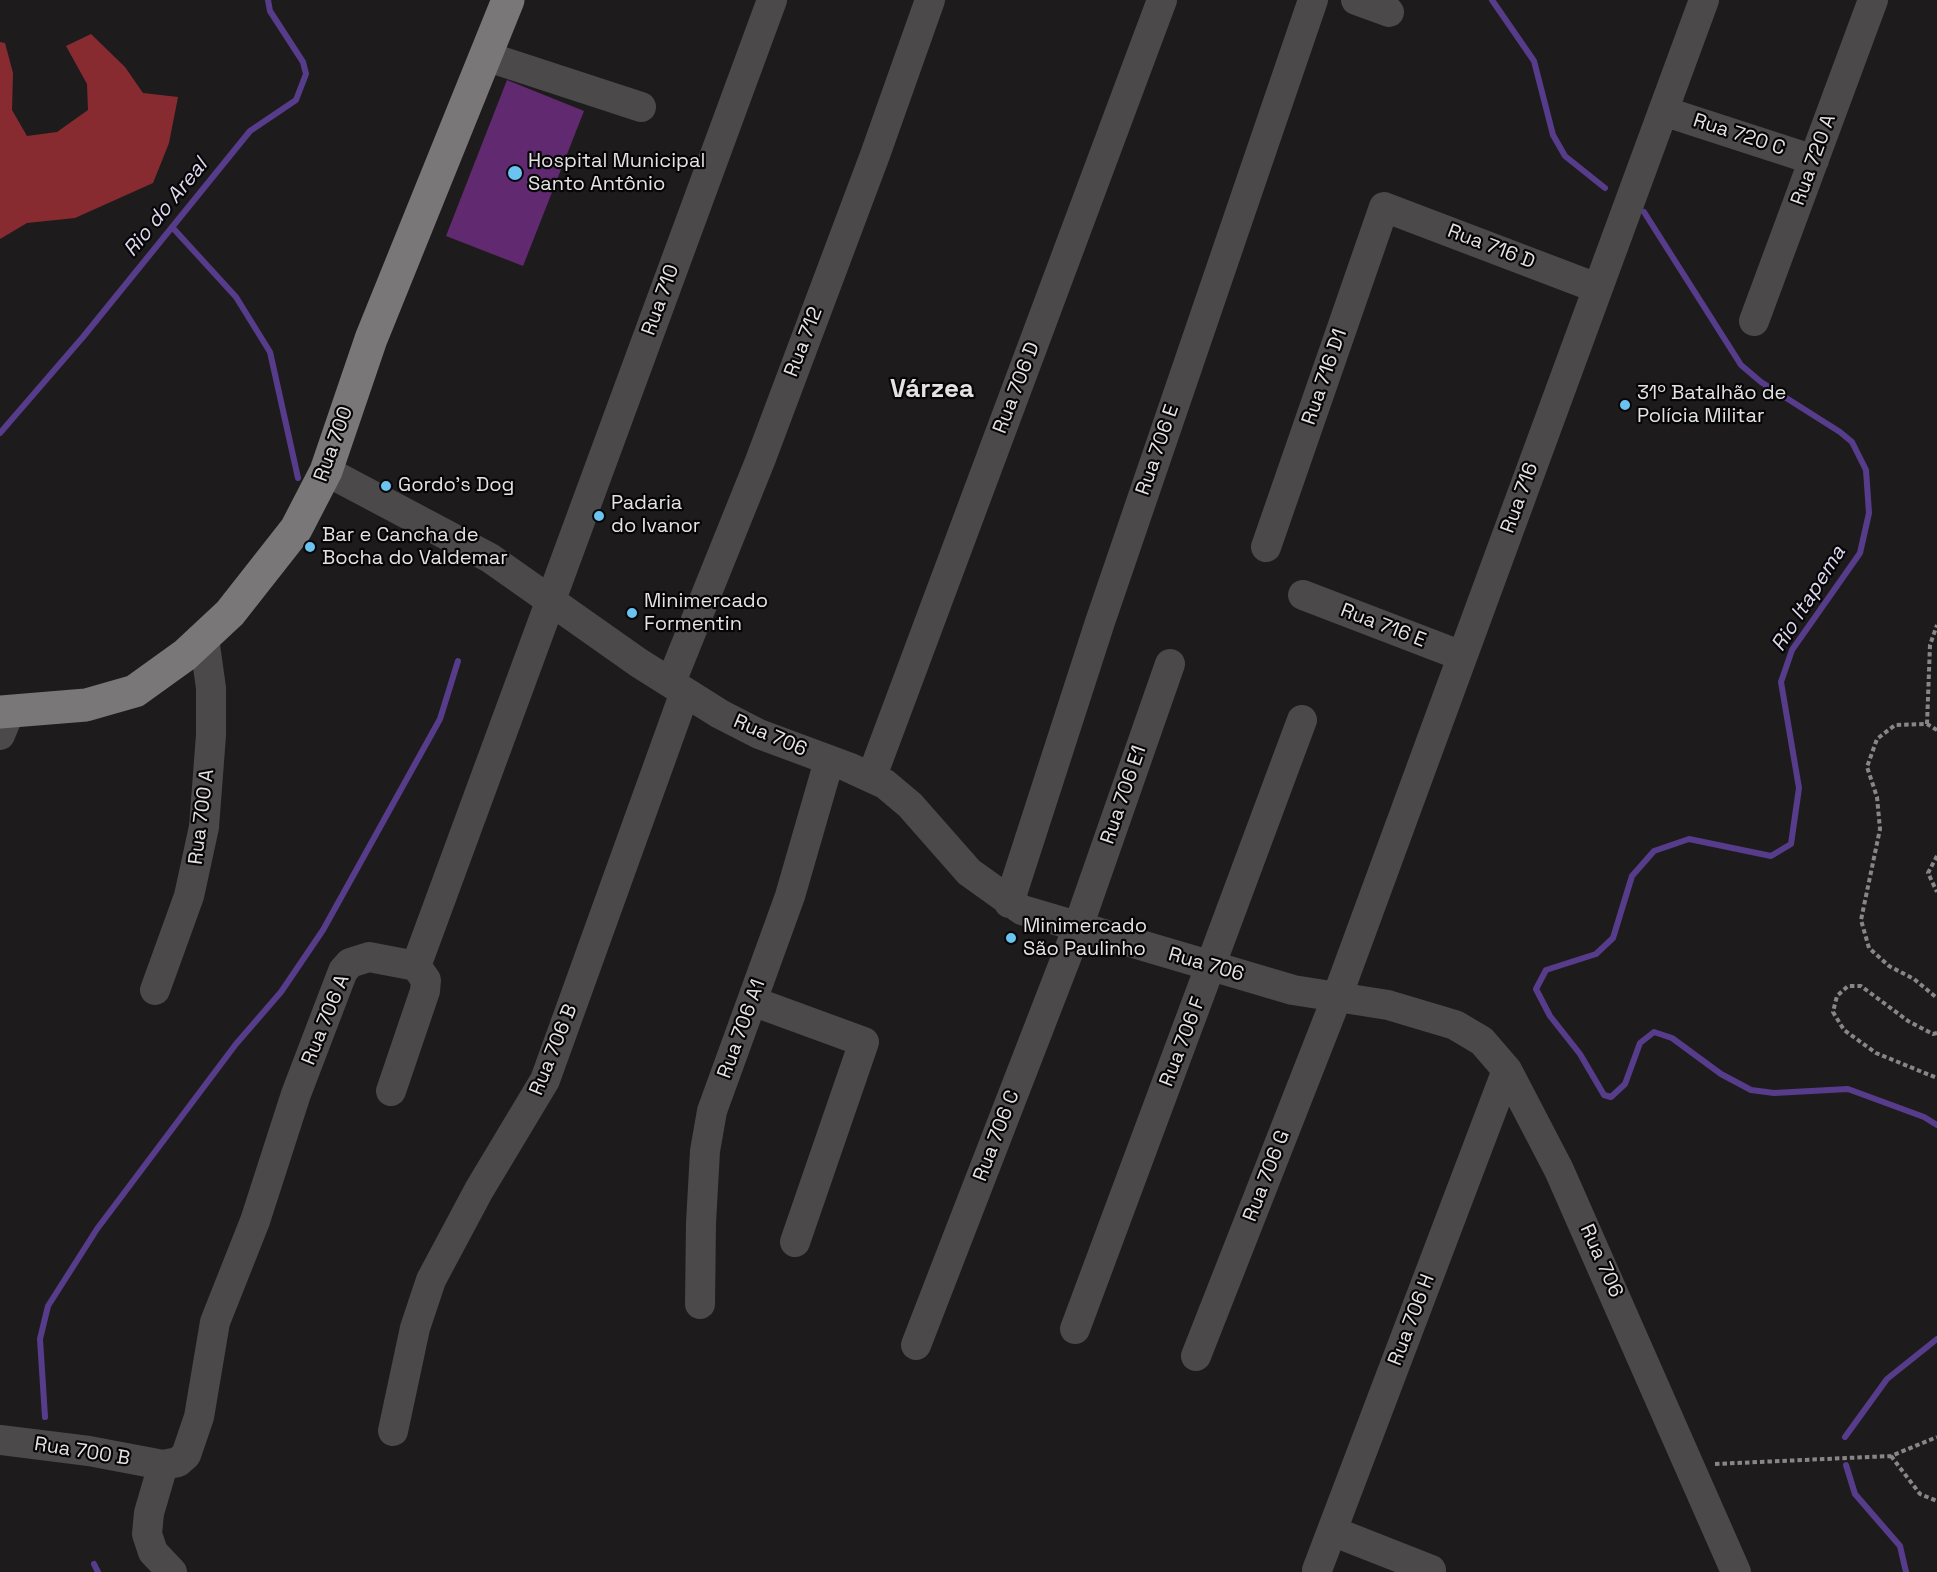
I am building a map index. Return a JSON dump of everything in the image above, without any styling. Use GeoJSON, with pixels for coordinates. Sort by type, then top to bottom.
{"type":"FeatureCollection","features":[{"type":"Feature","properties":{"kind":"main road","name":"Rua 700"},"geometry":{"type":"LineString","coordinates":[[3,720],[86,705],[135,691],[204,638],[230,613],[296,529],[326,471],[371,339],[508,0]]}},
{"type":"Feature","properties":{"kind":"street","name":"Rua 710"},"geometry":{"type":"LineString","coordinates":[[551,599],[772,0]]}},
{"type":"Feature","properties":{"kind":"street","name":"Rua 712"},"geometry":{"type":"LineString","coordinates":[[678,687],[930,0]]}},
{"type":"Feature","properties":{"kind":"street","name":"Rua 706 D"},"geometry":{"type":"LineString","coordinates":[[872,776],[1162,0]]}},
{"type":"Feature","properties":{"kind":"street","name":"Rua 706 E"},"geometry":{"type":"LineString","coordinates":[[1010,903],[1100,622],[1313,0]]}},
{"type":"Feature","properties":{"kind":"street"},"geometry":{"type":"LineString","coordinates":[[1356,0],[1389,12]]}},
{"type":"Feature","properties":{"kind":"street","name":"Rua 716"},"geometry":{"type":"LineString","coordinates":[[1337,997],[1704,0]]}},
{"type":"Feature","properties":{"kind":"street","name":"Rua 720 A"},"geometry":{"type":"LineString","coordinates":[[1754,321],[1873,0]]}},
{"type":"Feature","properties":{"kind":"street"},"geometry":{"type":"LineString","coordinates":[[485,56],[641,107]]}},
{"type":"Feature","properties":{"kind":"street","name":"Rua 720 C"},"geometry":{"type":"LineString","coordinates":[[1663,111],[1814,160]]}},
{"type":"Feature","properties":{"kind":"street","name":"Rua 716 D"},"geometry":{"type":"LineString","coordinates":[[1384,207],[1598,288]]}},
{"type":"Feature","properties":{"kind":"street","name":"Rua 716 D1"},"geometry":{"type":"LineString","coordinates":[[1266,547],[1384,207]]}},
{"type":"Feature","properties":{"kind":"street","name":"Rua 706"},"geometry":{"type":"LineString","coordinates":[[326,471],[490,558],[639,663],[738,724],[828,761],[872,776],[897,793],[969,872],[1010,903],[1037,915],[1293,990],[1388,1005],[1455,1026],[1482,1041],[1508,1070],[1591,1238],[1736,1572]]}},
{"type":"Feature","properties":{"kind":"street","name":"Rua 716 E"},"geometry":{"type":"LineString","coordinates":[[1303,595],[1462,656]]}},
{"type":"Feature","properties":{"kind":"street"},"geometry":{"type":"LineString","coordinates":[[391,1091],[425,991],[426,980],[416,966],[551,599]]}},
{"type":"Feature","properties":{"kind":"street","name":"Rua 700 A"},"geometry":{"type":"LineString","coordinates":[[155,990],[189,896],[204,827],[211,700],[204,638]]}},
{"type":"Feature","properties":{"kind":"street","name":"Rua 706 E1"},"geometry":{"type":"LineString","coordinates":[[1078,927],[1170,664]]}},
{"type":"Feature","properties":{"kind":"street","name":"Rua 706 B"},"geometry":{"type":"LineString","coordinates":[[393,1431],[415,1328],[431,1280],[468,1208],[545,1080],[678,687]]}},
{"type":"Feature","properties":{"kind":"street","name":"Rua 706 F"},"geometry":{"type":"LineString","coordinates":[[1075,1329],[1302,720]]}},
{"type":"Feature","properties":{"kind":"street","name":"Rua 706 A1"},"geometry":{"type":"LineString","coordinates":[[700,1304],[701,1223],[707,1131],[712,1111],[790,896],[828,761]]}},
{"type":"Feature","properties":{"kind":"street","name":"Rua 706 C"},"geometry":{"type":"LineString","coordinates":[[916,1345],[1078,927]]}},
{"type":"Feature","properties":{"kind":"street","name":"Rua 706 A"},"geometry":{"type":"LineString","coordinates":[[163,1465],[178,1462],[186,1455],[192,1441],[205,1390],[215,1322],[255,1221],[296,1094],[344,971],[350,963],[369,957],[416,966]]}},
{"type":"Feature","properties":{"kind":"street","name":"Rua 706 G"},"geometry":{"type":"LineString","coordinates":[[1196,1356],[1337,997]]}},
{"type":"Feature","properties":{"kind":"street"},"geometry":{"type":"LineString","coordinates":[[752,1001],[864,1042],[795,1242]]}},
{"type":"Feature","properties":{"kind":"street","name":"Rua 706 H"},"geometry":{"type":"LineString","coordinates":[[1317,1570],[1508,1070]]}},
{"type":"Feature","properties":{"kind":"street","name":"Rua 700 B"},"geometry":{"type":"LineString","coordinates":[[0,1440],[89,1451],[163,1465]]}},
{"type":"Feature","properties":{"kind":"street"},"geometry":{"type":"LineString","coordinates":[[163,1465],[149,1513],[147,1534],[153,1552],[172,1572]]}},
{"type":"Feature","properties":{"kind":"street"},"geometry":{"type":"LineString","coordinates":[[1332,1530],[1431,1570]]}},
{"type":"Feature","properties":{"kind":"path"},"geometry":{"type":"LineString","coordinates":[[1927,724],[1930,645],[1937,625]]}},
{"type":"Feature","properties":{"kind":"path"},"geometry":{"type":"LineString","coordinates":[[1937,730],[1927,724],[1895,725],[1877,739],[1867,767],[1877,797],[1880,829],[1861,920],[1869,948],[1889,966],[1914,979],[1937,998]]}},
{"type":"Feature","properties":{"kind":"path"},"geometry":{"type":"LineString","coordinates":[[1937,856],[1928,873],[1937,892]]}},
{"type":"Feature","properties":{"kind":"path"},"geometry":{"type":"LineString","coordinates":[[1937,1033],[1933,1034],[1908,1021],[1861,986],[1848,986],[1837,996],[1833,1012],[1844,1030],[1876,1053],[1937,1078]]}},
{"type":"Feature","properties":{"kind":"path"},"geometry":{"type":"LineString","coordinates":[[1690,1465],[1891,1456],[1937,1437]]}},
{"type":"Feature","properties":{"kind":"path"},"geometry":{"type":"LineString","coordinates":[[1891,1456],[1920,1494],[1937,1501]]}},
{"type":"Feature","properties":{"kind":"shaded area"},"geometry":{"type":"Polygon","coordinates":[[[91,34],[125,67],[143,93],[178,97],[169,143],[153,183],[75,218],[27,223],[0,239],[0,42],[5,43],[13,73],[12,110],[27,136],[57,132],[88,110],[87,84],[66,46],[91,34]]]}},
{"type":"Feature","properties":{"kind":"building","name":"Hospital Municipal Santo Antônio"},"geometry":{"type":"Polygon","coordinates":[[[507,80],[584,111],[523,266],[446,236],[507,80]]]}},
{"type":"Feature","properties":{"kind":"waterway","name":"Rio do Areal"},"geometry":{"type":"LineString","coordinates":[[0,433],[83,337],[250,131],[296,100],[306,74],[303,62],[270,11],[268,0]]}},
{"type":"Feature","properties":{"kind":"waterway","name":"Rio Itapema"},"geometry":{"type":"LineString","coordinates":[[1492,0],[1534,61],[1553,135],[1565,156],[1605,188]]}},
{"type":"Feature","properties":{"kind":"waterway","name":"Rio Itapema"},"geometry":{"type":"LineString","coordinates":[[1644,212],[1741,365],[1761,382],[1852,442],[1866,470],[1869,513],[1860,553],[1792,650],[1781,682],[1799,788],[1791,844],[1771,856],[1689,839],[1654,851],[1632,876],[1613,938],[1596,954],[1546,970],[1536,989],[1550,1016],[1580,1054],[1604,1095],[1611,1097],[1625,1084],[1640,1043],[1654,1032],[1672,1038],[1721,1074],[1751,1090],[1774,1093],[1848,1089],[1924,1117],[1937,1125]]}},
{"type":"Feature","properties":{"kind":"waterway"},"geometry":{"type":"LineString","coordinates":[[172,227],[236,297],[270,352],[298,478]]}},
{"type":"Feature","properties":{"kind":"waterway"},"geometry":{"type":"LineString","coordinates":[[45,1417],[40,1339],[48,1306],[97,1229],[236,1044],[281,992],[323,930],[440,719],[458,661]]}},
{"type":"Feature","properties":{"kind":"waterway","name":"Rio Itapema"},"geometry":{"type":"LineString","coordinates":[[1845,1437],[1887,1379],[1937,1339]]}},
{"type":"Feature","properties":{"kind":"waterway","name":"Rio Itapema"},"geometry":{"type":"LineString","coordinates":[[1846,1465],[1855,1494],[1900,1546],[1906,1572]]}},
{"type":"Feature","properties":{"kind":"waterway"},"geometry":{"type":"LineString","coordinates":[[94,1564],[98,1572]]}},
{"type":"Feature","properties":{"kind":"place","name":"Hospital Municipal Santo Antônio"},"geometry":{"type":"Point","coordinates":[515,173]}},
{"type":"Feature","properties":{"kind":"place","name":"31º Batalhão de Polícia Militar"},"geometry":{"type":"Point","coordinates":[1625,405]}},
{"type":"Feature","properties":{"kind":"place","name":"Gordo's Dog"},"geometry":{"type":"Point","coordinates":[386,486]}},
{"type":"Feature","properties":{"kind":"place","name":"Padaria do Ivanor"},"geometry":{"type":"Point","coordinates":[599,516]}},
{"type":"Feature","properties":{"kind":"place","name":"Bar e Cancha de Bocha do Valdemar"},"geometry":{"type":"Point","coordinates":[310,547]}},
{"type":"Feature","properties":{"kind":"place","name":"Minimercado Formentin"},"geometry":{"type":"Point","coordinates":[632,613]}},
{"type":"Feature","properties":{"kind":"place","name":"Minimercado São Paulinho"},"geometry":{"type":"Point","coordinates":[1011,938]}},
{"type":"Feature","properties":{"kind":"district","name":"Várzea"},"geometry":{"type":"Point","coordinates":[932,390]}}]}
